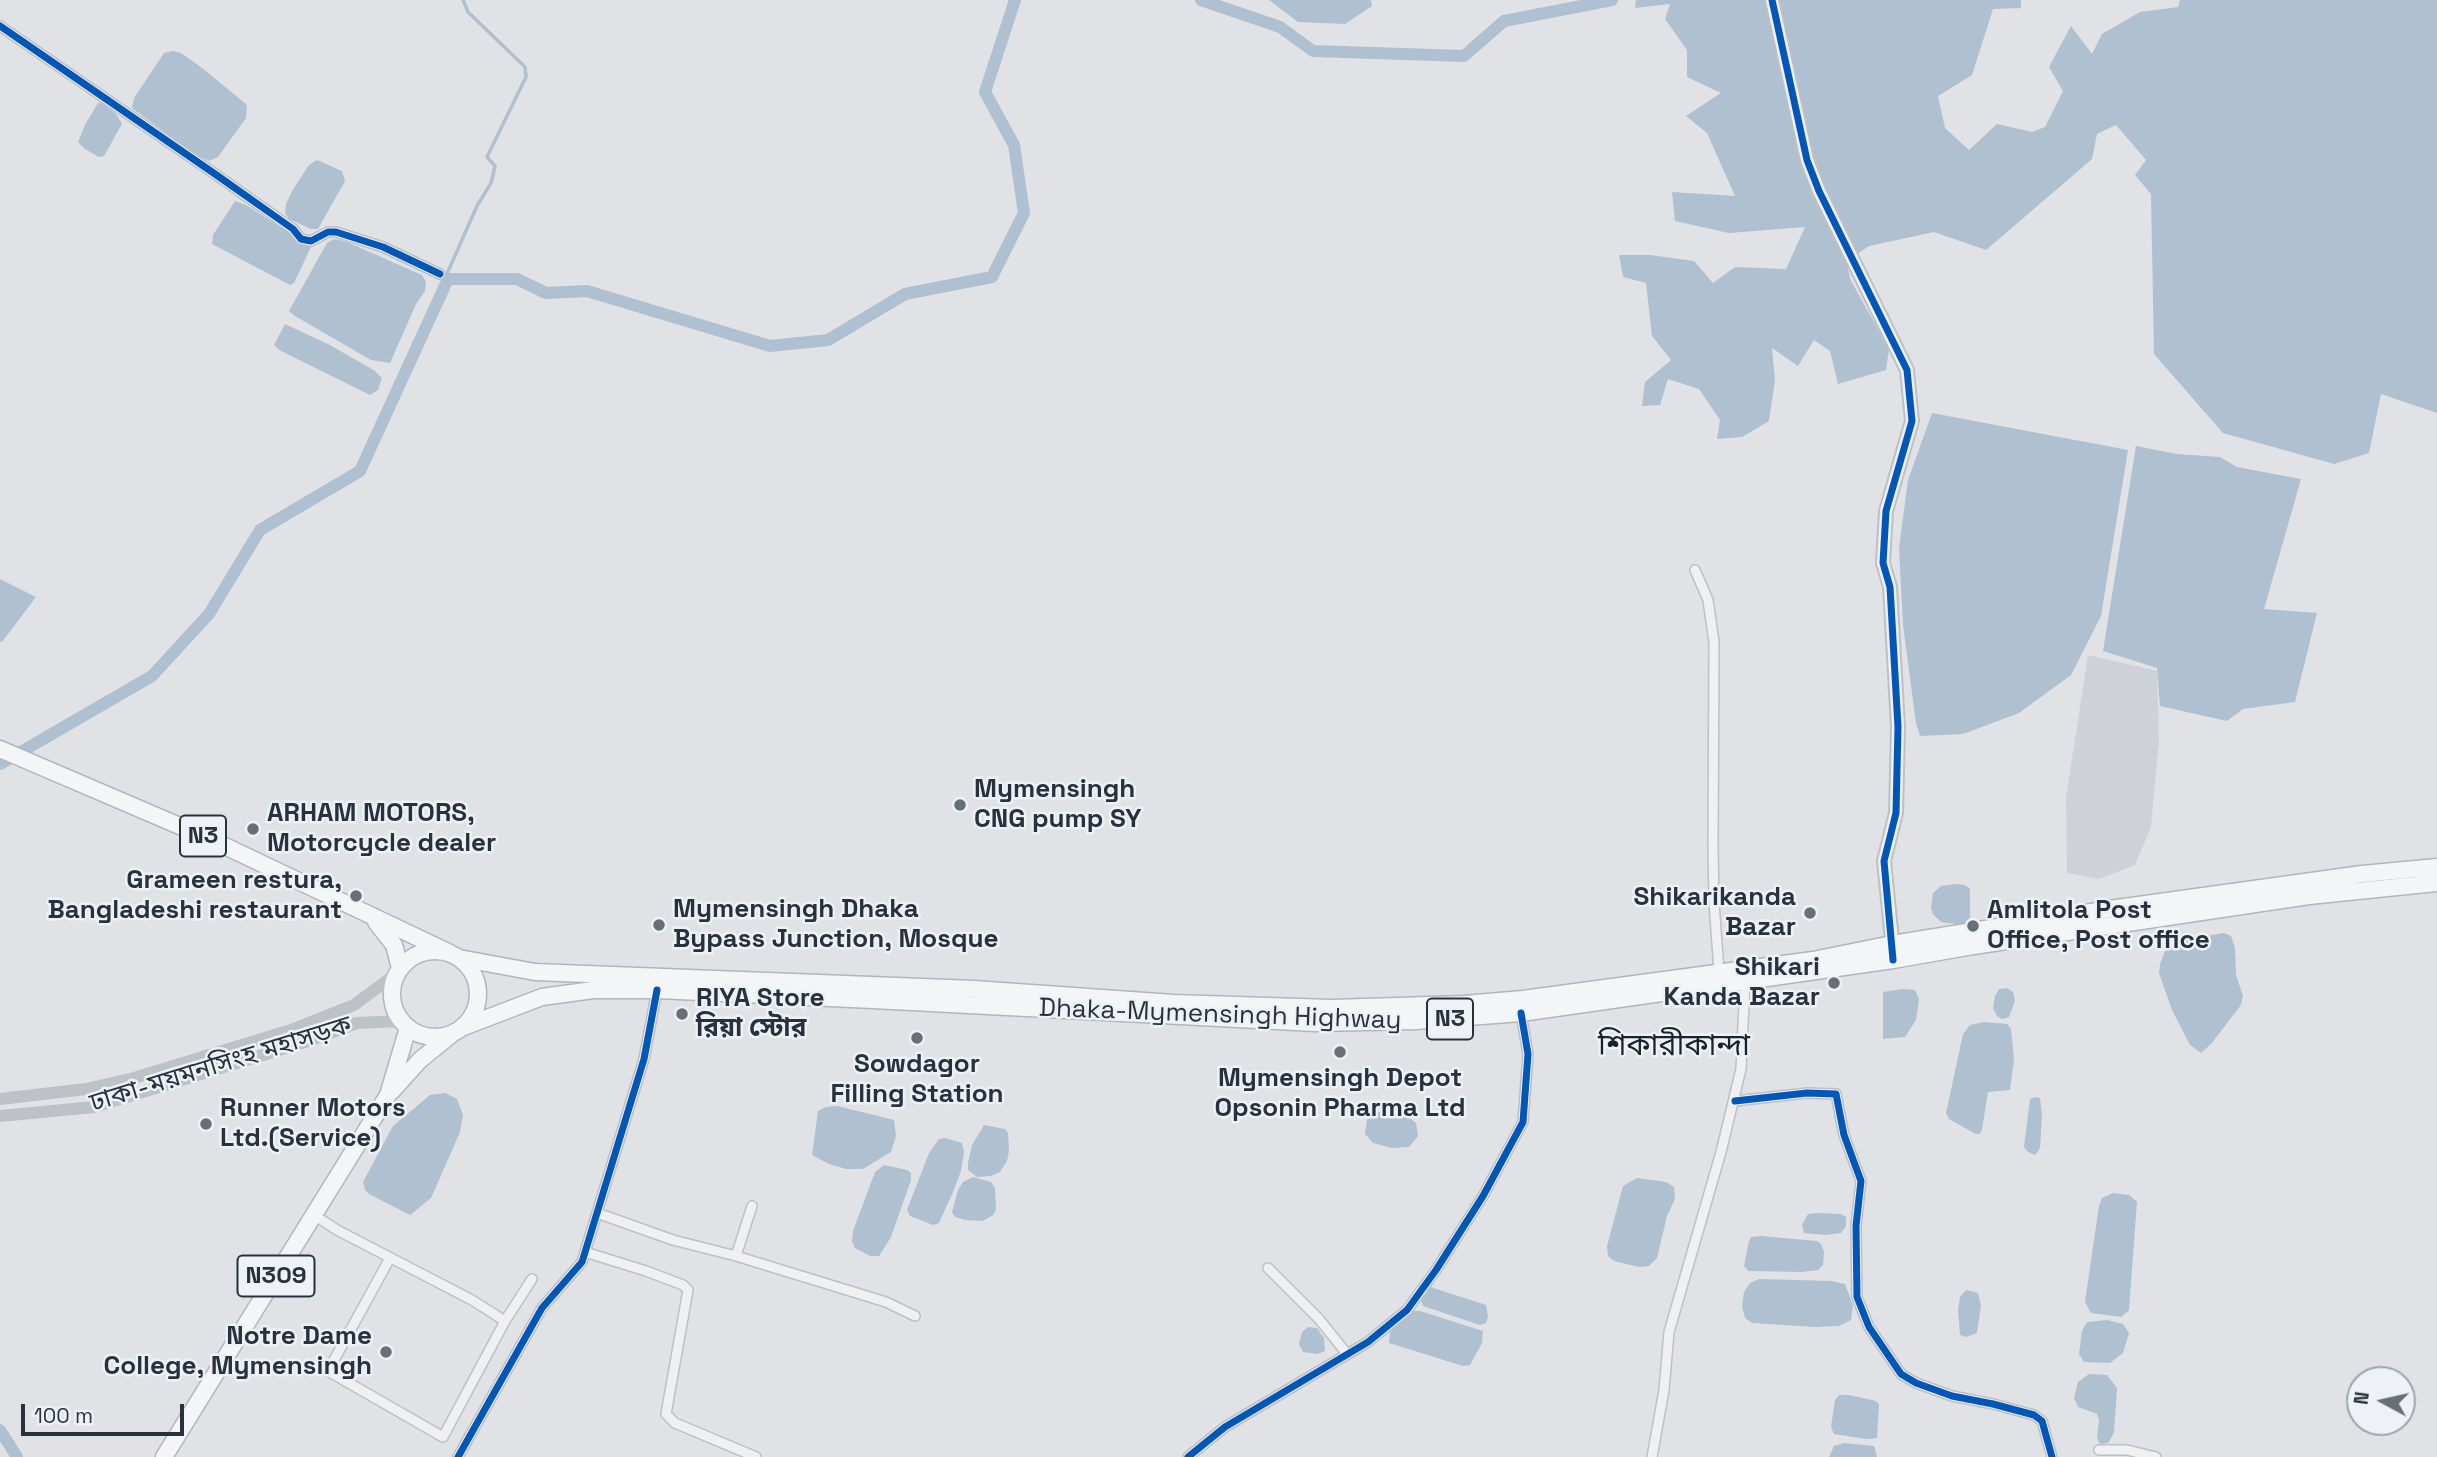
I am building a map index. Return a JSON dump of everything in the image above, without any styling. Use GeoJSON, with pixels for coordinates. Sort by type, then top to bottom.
{"type":"FeatureCollection","features":[{"type":"Feature","properties":{"kind":"highway","name":"N3"},"geometry":{"type":"LineString","coordinates":[[0,749],[209,839],[455,956]]}},
{"type":"Feature","properties":{"kind":"highway","name":"Dhaka-Mymensingh Highway"},"geometry":{"type":"LineString","coordinates":[[457,1030],[542,997],[593,990],[657,990],[1315,1023],[1416,1021],[1521,1013],[1745,981],[2110,909],[2362,874],[2437,867]]}},
{"type":"Feature","properties":{"kind":"highway","name":"Dhaka-Mymensingh Highway"},"geometry":{"type":"LineString","coordinates":[[455,956],[535,972],[573,975],[974,989],[1173,1003],[1331,1008],[1464,1004],[1812,960],[1973,946],[2309,896],[2437,883]]}},
{"type":"Feature","properties":{"kind":"highway","name":"N3"},"geometry":{"type":"LineString","coordinates":[[363,911],[377,922],[394,945],[398,971]]}},
{"type":"Feature","properties":{"kind":"highway","name":"N3"},"geometry":{"type":"LineString","coordinates":[[455,956],[428,951],[408,960],[398,971],[391,993],[392,1003],[404,1024],[429,1037],[457,1030]]}},
{"type":"Feature","properties":{"kind":"highway"},"geometry":{"type":"LineString","coordinates":[[455,956],[469,967],[478,992],[471,1018],[457,1030]]}},
{"type":"Feature","properties":{"kind":"highway","name":"N309"},"geometry":{"type":"LineString","coordinates":[[388,1095],[404,1024]]}},
{"type":"Feature","properties":{"kind":"highway","name":"N309"},"geometry":{"type":"LineString","coordinates":[[164,1457],[388,1095],[420,1060],[457,1030]]}},
{"type":"Feature","properties":{"kind":"main road","name":"ঢাকা-ময়মনসিংহ মহাসড়ক"},"geometry":{"type":"LineString","coordinates":[[0,1099],[86,1089],[134,1078],[291,1030],[354,1005],[398,971]]}},
{"type":"Feature","properties":{"kind":"main road","name":"ঢাকা-ময়মনসিংহ মহাসড়ক"},"geometry":{"type":"LineString","coordinates":[[0,1116],[94,1107],[357,1023],[404,1024]]}},
{"type":"Feature","properties":{"kind":"street"},"geometry":{"type":"LineString","coordinates":[[1772,0],[1807,160],[1819,191],[1907,370],[1912,421],[1886,511],[1884,563],[1890,587],[1898,727],[1895,813],[1884,861],[1893,952]]}},
{"type":"Feature","properties":{"kind":"street"},"geometry":{"type":"LineString","coordinates":[[0,26],[293,229],[302,239],[311,242],[328,232],[336,232],[383,247],[440,274]]}},
{"type":"Feature","properties":{"kind":"street"},"geometry":{"type":"LineString","coordinates":[[1695,570],[1708,600],[1714,642],[1713,847],[1719,971]]}},
{"type":"Feature","properties":{"kind":"street"},"geometry":{"type":"LineString","coordinates":[[1652,1457],[1664,1390],[1669,1332],[1735,1101],[1741,1069],[1745,981]]}},
{"type":"Feature","properties":{"kind":"street"},"geometry":{"type":"LineString","coordinates":[[458,1457],[542,1308],[582,1262],[643,1059],[657,990]]}},
{"type":"Feature","properties":{"kind":"street"},"geometry":{"type":"LineString","coordinates":[[1188,1457],[1226,1427],[1368,1342],[1407,1310],[1483,1196],[1523,1122],[1528,1054],[1521,1013]]}},
{"type":"Feature","properties":{"kind":"street"},"geometry":{"type":"LineString","coordinates":[[1735,1101],[1807,1093],[1836,1094],[1844,1135],[1861,1181],[1856,1226],[1857,1297],[1869,1327],[1901,1374],[1952,1396],[2034,1415],[2042,1421],[2052,1457]]}},
{"type":"Feature","properties":{"kind":"street"},"geometry":{"type":"LineString","coordinates":[[736,1256],[752,1206]]}},
{"type":"Feature","properties":{"kind":"street"},"geometry":{"type":"LineString","coordinates":[[597,1213],[673,1240],[886,1301],[915,1316]]}},
{"type":"Feature","properties":{"kind":"street"},"geometry":{"type":"LineString","coordinates":[[314,1214],[337,1230],[472,1300],[505,1321]]}},
{"type":"Feature","properties":{"kind":"street"},"geometry":{"type":"LineString","coordinates":[[585,1252],[637,1268],[683,1285],[688,1290],[666,1414],[676,1423],[756,1457]]}},
{"type":"Feature","properties":{"kind":"street"},"geometry":{"type":"LineString","coordinates":[[390,1258],[328,1371],[443,1437],[505,1321],[532,1279]]}},
{"type":"Feature","properties":{"kind":"street"},"geometry":{"type":"LineString","coordinates":[[1268,1268],[1318,1319],[1347,1354]]}},
{"type":"Feature","properties":{"kind":"street"},"geometry":{"type":"LineString","coordinates":[[2099,1450],[2127,1450],[2156,1457]]}},
{"type":"Feature","properties":{"kind":"shaded area"},"geometry":{"type":"Polygon","coordinates":[[[2088,655],[2157,671],[2159,739],[2151,827],[2135,865],[2099,879],[2067,873],[2066,797],[2088,655]]]}},
{"type":"Feature","properties":{"kind":"water"},"geometry":{"type":"Polygon","coordinates":[[[1269,0],[1371,0],[1372,6],[1345,24],[1298,22],[1269,0]]]}},
{"type":"Feature","properties":{"kind":"water"},"geometry":{"type":"Polygon","coordinates":[[[1636,0],[2021,0],[2021,8],[1993,9],[1972,75],[1938,96],[1945,128],[1969,150],[1997,124],[2032,132],[2045,127],[2063,91],[2049,67],[2071,26],[2092,54],[2102,34],[2140,12],[2178,7],[2180,0],[2437,0],[2437,413],[2381,394],[2369,453],[2334,464],[2223,433],[2154,354],[2151,194],[2135,175],[2146,160],[2116,125],[2097,134],[2092,159],[1986,250],[1934,232],[1869,246],[1854,256],[1848,268],[1850,279],[1889,349],[1886,370],[1838,384],[1830,351],[1814,340],[1798,366],[1772,348],[1775,380],[1769,421],[1742,437],[1717,439],[1720,420],[1699,389],[1668,379],[1660,405],[1642,406],[1645,382],[1671,360],[1652,336],[1646,283],[1623,277],[1619,255],[1650,255],[1694,261],[1713,283],[1735,267],[1786,269],[1805,227],[1729,233],[1675,221],[1672,192],[1735,196],[1707,133],[1686,116],[1721,93],[1687,77],[1687,50],[1665,19],[1670,4],[1635,8],[1636,0]]]}},
{"type":"Feature","properties":{"kind":"water"},"geometry":{"type":"Polygon","coordinates":[[[164,53],[181,53],[202,68],[246,104],[246,118],[218,157],[209,161],[195,154],[132,108],[134,98],[164,53]]]}},
{"type":"Feature","properties":{"kind":"water"},"geometry":{"type":"Polygon","coordinates":[[[98,103],[116,114],[122,124],[104,156],[99,157],[78,142],[98,103]]]}},
{"type":"Feature","properties":{"kind":"water"},"geometry":{"type":"Polygon","coordinates":[[[317,160],[342,171],[345,181],[318,229],[311,229],[289,219],[285,213],[292,191],[309,165],[317,160]]]}},
{"type":"Feature","properties":{"kind":"water"},"geometry":{"type":"Polygon","coordinates":[[[235,201],[246,205],[311,247],[294,283],[290,285],[212,244],[213,235],[235,201]]]}},
{"type":"Feature","properties":{"kind":"water"},"geometry":{"type":"Polygon","coordinates":[[[334,239],[347,242],[422,275],[426,282],[425,291],[416,304],[390,363],[371,360],[289,311],[327,243],[334,239]]]}},
{"type":"Feature","properties":{"kind":"water"},"geometry":{"type":"Polygon","coordinates":[[[285,324],[330,345],[375,371],[382,378],[378,390],[370,395],[281,351],[274,345],[285,324]]]}},
{"type":"Feature","properties":{"kind":"water"},"geometry":{"type":"Polygon","coordinates":[[[1932,413],[2128,450],[2101,616],[2071,675],[2019,713],[1963,734],[1920,736],[1903,625],[1899,548],[1908,480],[1932,413]]]}},
{"type":"Feature","properties":{"kind":"water"},"geometry":{"type":"Polygon","coordinates":[[[2136,446],[2177,454],[2220,457],[2237,467],[2301,479],[2264,609],[2317,613],[2295,702],[2243,709],[2227,721],[2160,706],[2157,668],[2103,651],[2136,446]]]}},
{"type":"Feature","properties":{"kind":"water"},"geometry":{"type":"Polygon","coordinates":[[[0,579],[36,597],[2,642],[0,641],[0,579]]]}},
{"type":"Feature","properties":{"kind":"water"},"geometry":{"type":"Polygon","coordinates":[[[1956,884],[1970,889],[1970,921],[1962,925],[1941,922],[1931,908],[1933,893],[1941,886],[1956,884]]]}},
{"type":"Feature","properties":{"kind":"water"},"geometry":{"type":"Polygon","coordinates":[[[2224,933],[2231,936],[2235,948],[2236,975],[2243,996],[2241,1005],[2201,1053],[2190,1045],[2172,1010],[2159,973],[2160,964],[2165,951],[2182,940],[2224,933]]]}},
{"type":"Feature","properties":{"kind":"water"},"geometry":{"type":"Polygon","coordinates":[[[2007,988],[2013,992],[2015,1001],[2009,1017],[2002,1019],[1993,1008],[1999,989],[2007,988]]]}},
{"type":"Feature","properties":{"kind":"water"},"geometry":{"type":"Polygon","coordinates":[[[1915,990],[1919,999],[1916,1020],[1905,1037],[1883,1039],[1883,992],[1915,990]]]}},
{"type":"Feature","properties":{"kind":"water"},"geometry":{"type":"Polygon","coordinates":[[[1984,1022],[2007,1024],[2011,1029],[2014,1059],[2010,1090],[1988,1092],[1982,1129],[1980,1134],[1976,1134],[1949,1119],[1946,1113],[1963,1034],[1970,1025],[1984,1022]]]}},
{"type":"Feature","properties":{"kind":"water"},"geometry":{"type":"Polygon","coordinates":[[[445,1093],[457,1099],[463,1115],[460,1132],[431,1198],[410,1215],[369,1194],[363,1182],[393,1126],[430,1095],[445,1093]]]}},
{"type":"Feature","properties":{"kind":"water"},"geometry":{"type":"Polygon","coordinates":[[[2040,1098],[2042,1116],[2040,1148],[2035,1155],[2024,1147],[2030,1099],[2040,1098]]]}},
{"type":"Feature","properties":{"kind":"water"},"geometry":{"type":"Polygon","coordinates":[[[837,1106],[894,1120],[896,1136],[891,1152],[863,1169],[846,1169],[812,1155],[818,1111],[837,1106]]]}},
{"type":"Feature","properties":{"kind":"water"},"geometry":{"type":"Polygon","coordinates":[[[1374,1112],[1407,1116],[1416,1123],[1418,1136],[1409,1147],[1391,1148],[1373,1143],[1365,1134],[1367,1120],[1374,1112]]]}},
{"type":"Feature","properties":{"kind":"water"},"geometry":{"type":"Polygon","coordinates":[[[984,1125],[1005,1129],[1008,1133],[1009,1151],[1007,1161],[1000,1172],[977,1177],[968,1170],[968,1163],[972,1145],[984,1125]]]}},
{"type":"Feature","properties":{"kind":"water"},"geometry":{"type":"Polygon","coordinates":[[[939,1139],[962,1143],[964,1152],[961,1171],[953,1192],[939,1223],[933,1225],[910,1216],[907,1210],[929,1153],[939,1139]]]}},
{"type":"Feature","properties":{"kind":"water"},"geometry":{"type":"Polygon","coordinates":[[[884,1165],[907,1170],[911,1173],[911,1180],[891,1237],[879,1256],[870,1256],[855,1248],[852,1241],[853,1231],[875,1172],[884,1165]]]}},
{"type":"Feature","properties":{"kind":"water"},"geometry":{"type":"Polygon","coordinates":[[[973,1177],[991,1182],[995,1188],[996,1210],[983,1221],[965,1220],[955,1217],[952,1212],[958,1190],[963,1182],[973,1177]]]}},
{"type":"Feature","properties":{"kind":"water"},"geometry":{"type":"Polygon","coordinates":[[[1637,1178],[1666,1182],[1674,1187],[1675,1199],[1667,1216],[1657,1258],[1649,1266],[1639,1267],[1614,1261],[1608,1256],[1607,1246],[1623,1186],[1637,1178]]]}},
{"type":"Feature","properties":{"kind":"water"},"geometry":{"type":"Polygon","coordinates":[[[2113,1193],[2129,1195],[2137,1202],[2129,1310],[2121,1317],[2091,1313],[2085,1302],[2099,1206],[2102,1198],[2113,1193]]]}},
{"type":"Feature","properties":{"kind":"water"},"geometry":{"type":"Polygon","coordinates":[[[1808,1214],[1841,1214],[1846,1217],[1846,1226],[1841,1233],[1804,1233],[1802,1225],[1808,1214]]]}},
{"type":"Feature","properties":{"kind":"water"},"geometry":{"type":"Polygon","coordinates":[[[1751,1237],[1817,1241],[1824,1252],[1823,1265],[1818,1270],[1802,1272],[1748,1271],[1744,1266],[1749,1241],[1751,1237]]]}},
{"type":"Feature","properties":{"kind":"water"},"geometry":{"type":"Polygon","coordinates":[[[1759,1279],[1831,1281],[1845,1284],[1853,1305],[1851,1320],[1839,1326],[1816,1327],[1752,1323],[1745,1318],[1742,1307],[1744,1292],[1750,1283],[1759,1279]]]}},
{"type":"Feature","properties":{"kind":"water"},"geometry":{"type":"Polygon","coordinates":[[[1430,1287],[1486,1305],[1486,1323],[1480,1325],[1423,1306],[1423,1293],[1430,1287]]]}},
{"type":"Feature","properties":{"kind":"water"},"geometry":{"type":"Polygon","coordinates":[[[1966,1290],[1978,1293],[1981,1306],[1977,1333],[1966,1337],[1960,1335],[1958,1310],[1960,1297],[1966,1290]]]}},
{"type":"Feature","properties":{"kind":"water"},"geometry":{"type":"Polygon","coordinates":[[[1407,1311],[1420,1311],[1483,1331],[1482,1343],[1470,1365],[1463,1366],[1389,1343],[1390,1331],[1407,1311]]]}},
{"type":"Feature","properties":{"kind":"water"},"geometry":{"type":"Polygon","coordinates":[[[2107,1320],[2123,1324],[2129,1333],[2123,1353],[2110,1363],[2084,1362],[2079,1354],[2082,1331],[2087,1322],[2107,1320]]]}},
{"type":"Feature","properties":{"kind":"water"},"geometry":{"type":"Polygon","coordinates":[[[1308,1327],[1317,1328],[1324,1338],[1325,1351],[1317,1354],[1303,1352],[1299,1344],[1302,1332],[1308,1327]]]}},
{"type":"Feature","properties":{"kind":"water"},"geometry":{"type":"Polygon","coordinates":[[[2089,1374],[2107,1375],[2117,1388],[2114,1433],[2108,1443],[2100,1444],[2097,1438],[2097,1414],[2078,1407],[2074,1398],[2078,1382],[2089,1374]]]}},
{"type":"Feature","properties":{"kind":"water"},"geometry":{"type":"Polygon","coordinates":[[[1839,1395],[1876,1401],[1879,1404],[1877,1438],[1834,1434],[1831,1427],[1835,1400],[1839,1395]]]}},
{"type":"Feature","properties":{"kind":"water"},"geometry":{"type":"Polygon","coordinates":[[[1844,1443],[1874,1446],[1877,1457],[1829,1457],[1834,1446],[1844,1443]]]}},
{"type":"Feature","properties":{"kind":"waterway"},"geometry":{"type":"LineString","coordinates":[[448,279],[446,276],[477,206],[491,183],[495,166],[487,157],[526,77],[525,67],[468,12],[463,0]]}},
{"type":"Feature","properties":{"kind":"waterway"},"geometry":{"type":"LineString","coordinates":[[0,764],[152,676],[209,614],[260,530],[360,471],[448,279],[517,279],[546,293],[587,291],[770,346],[828,340],[905,294],[992,277],[1024,213],[1014,145],[985,92],[1015,0]]}},
{"type":"Feature","properties":{"kind":"waterway"},"geometry":{"type":"LineString","coordinates":[[1201,0],[1280,27],[1313,51],[1464,56],[1504,21],[1612,0]]}},
{"type":"Feature","properties":{"kind":"waterway"},"geometry":{"type":"LineString","coordinates":[[0,1430],[17,1457]]}},
{"type":"Feature","properties":{"kind":"cycle path"},"geometry":{"type":"LineString","coordinates":[[1772,0],[1807,160],[1819,191],[1907,370],[1912,421],[1886,511],[1883,563],[1890,587],[1898,727],[1896,813],[1884,861],[1893,960]]}},
{"type":"Feature","properties":{"kind":"cycle path"},"geometry":{"type":"LineString","coordinates":[[0,26],[293,229],[301,239],[311,241],[328,232],[336,232],[383,247],[440,274]]}},
{"type":"Feature","properties":{"kind":"cycle path"},"geometry":{"type":"LineString","coordinates":[[458,1457],[542,1308],[582,1262],[644,1059],[657,990]]}},
{"type":"Feature","properties":{"kind":"cycle path"},"geometry":{"type":"LineString","coordinates":[[1188,1457],[1225,1427],[1368,1342],[1407,1310],[1483,1196],[1523,1122],[1528,1054],[1521,1013]]}},
{"type":"Feature","properties":{"kind":"cycle path"},"geometry":{"type":"LineString","coordinates":[[1735,1101],[1807,1093],[1836,1094],[1844,1135],[1861,1181],[1856,1226],[1857,1297],[1869,1327],[1901,1374],[1916,1383],[1952,1396],[2034,1415],[2042,1421],[2052,1457]]}},
{"type":"Feature","properties":{"kind":"place","name":"Mymensingh CNG pump SY"},"geometry":{"type":"Point","coordinates":[960,805]}},
{"type":"Feature","properties":{"kind":"place","name":"ARHAM MOTORS, Motorcycle dealer"},"geometry":{"type":"Point","coordinates":[253,829]}},
{"type":"Feature","properties":{"kind":"place","name":"Grameen restura, Bangladeshi restaurant"},"geometry":{"type":"Point","coordinates":[356,896]}},
{"type":"Feature","properties":{"kind":"place","name":"Shikarikanda Bazar"},"geometry":{"type":"Point","coordinates":[1810,913]}},
{"type":"Feature","properties":{"kind":"place","name":"Mymensingh Dhaka Bypass Junction, Mosque"},"geometry":{"type":"Point","coordinates":[659,925]}},
{"type":"Feature","properties":{"kind":"place","name":"Amlitola Post Office, Post office"},"geometry":{"type":"Point","coordinates":[1973,926]}},
{"type":"Feature","properties":{"kind":"place","name":"Shikari Kanda Bazar"},"geometry":{"type":"Point","coordinates":[1834,983]}},
{"type":"Feature","properties":{"kind":"place","name":"RIYA Store রিয়া স্টোর"},"geometry":{"type":"Point","coordinates":[682,1014]}},
{"type":"Feature","properties":{"kind":"place","name":"Sowdagor Filling Station"},"geometry":{"type":"Point","coordinates":[917,1038]}},
{"type":"Feature","properties":{"kind":"place","name":"Mymensingh Depot Opsonin Pharma Ltd"},"geometry":{"type":"Point","coordinates":[1340,1052]}},
{"type":"Feature","properties":{"kind":"place","name":"Runner Motors Ltd.(Service)"},"geometry":{"type":"Point","coordinates":[206,1124]}},
{"type":"Feature","properties":{"kind":"place","name":"Notre Dame College, Mymensingh"},"geometry":{"type":"Point","coordinates":[386,1352]}},
{"type":"Feature","properties":{"kind":"district","name":"শিকারীকান্দা"},"geometry":{"type":"Point","coordinates":[1674,1047]}}]}
